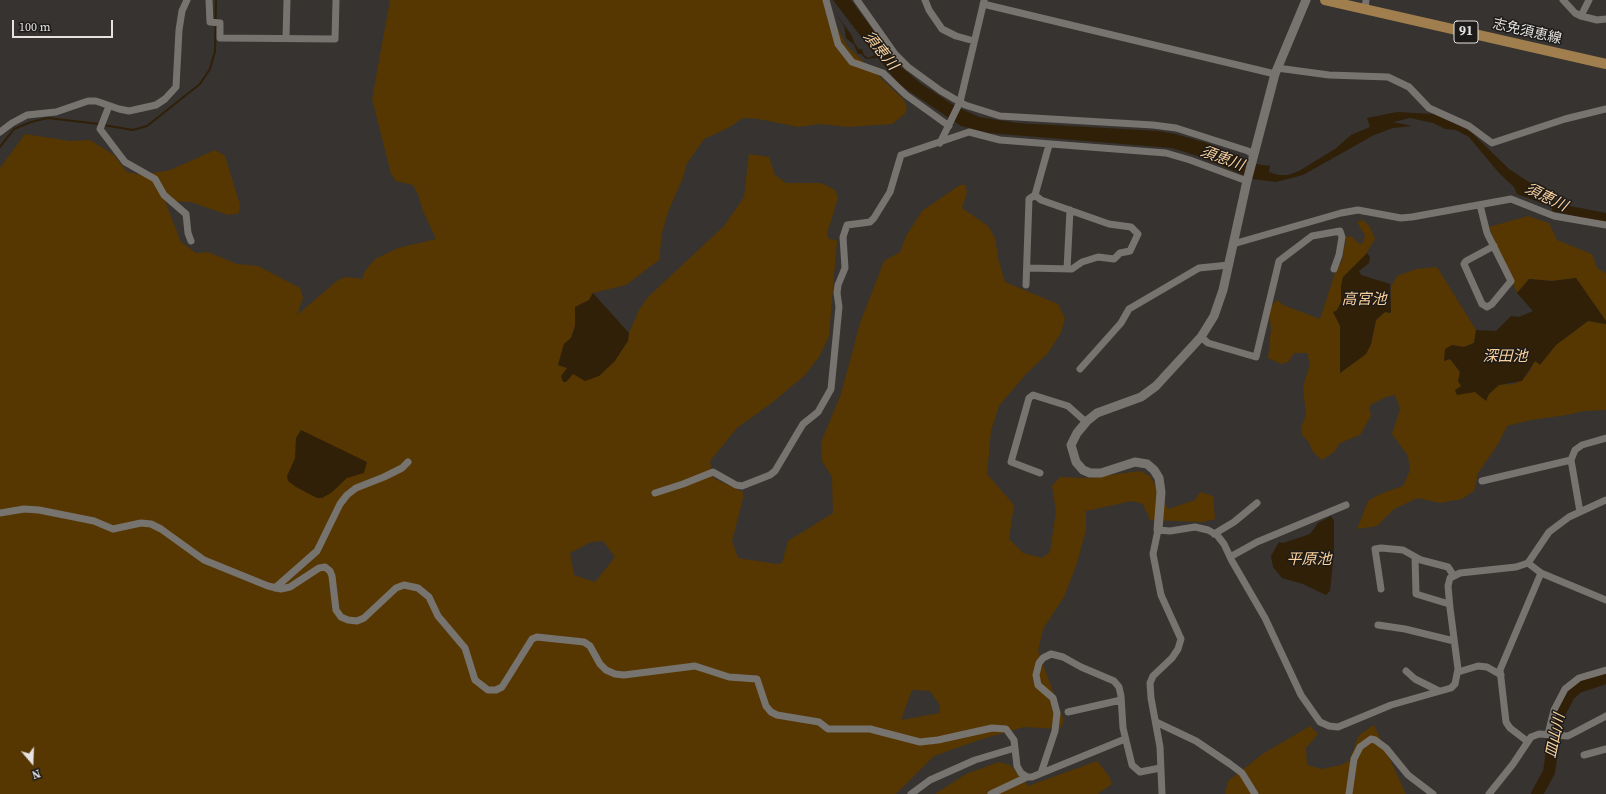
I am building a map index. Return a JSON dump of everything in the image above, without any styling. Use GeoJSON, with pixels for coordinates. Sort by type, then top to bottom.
{"type":"FeatureCollection","features":[{"type":"Feature","properties":{"kind":"main road","name":"志免須恵線"},"geometry":{"type":"LineString","coordinates":[[1325,0],[1365,4],[1606,64]]}},
{"type":"Feature","properties":{"kind":"street"},"geometry":{"type":"LineString","coordinates":[[0,132],[12,123],[27,115],[56,112],[88,101],[96,101],[129,111],[156,105],[174,90],[178,79],[179,30],[182,11],[187,0]]}},
{"type":"Feature","properties":{"kind":"street"},"geometry":{"type":"LineString","coordinates":[[209,0],[210,22],[220,23],[220,38],[335,39],[336,0]]}},
{"type":"Feature","properties":{"kind":"street"},"geometry":{"type":"LineString","coordinates":[[286,38],[287,0]]}},
{"type":"Feature","properties":{"kind":"street"},"geometry":{"type":"LineString","coordinates":[[826,0],[838,44],[852,62],[883,73],[906,95],[950,125]]}},
{"type":"Feature","properties":{"kind":"street"},"geometry":{"type":"LineString","coordinates":[[857,0],[895,54],[908,67],[941,91],[960,102],[1000,116],[1153,125],[1176,128],[1248,151],[1253,157]]}},
{"type":"Feature","properties":{"kind":"street"},"geometry":{"type":"LineString","coordinates":[[925,0],[929,10],[942,29],[956,36],[974,41]]}},
{"type":"Feature","properties":{"kind":"street"},"geometry":{"type":"LineString","coordinates":[[1162,794],[1160,747],[1151,698],[1150,683],[1153,676],[1172,658],[1178,649],[1181,639],[1161,594],[1153,554],[1158,530],[1161,492],[1159,478],[1154,470],[1147,464],[1135,462],[1101,473],[1090,473],[1083,470],[1076,462],[1071,444],[1077,433],[1086,422],[1097,413],[1141,397],[1156,386],[1201,337],[1214,316],[1220,303],[1253,157],[1276,71],[1306,0]]}},
{"type":"Feature","properties":{"kind":"street"},"geometry":{"type":"LineString","coordinates":[[1563,0],[1575,14],[1597,20],[1606,19]]}},
{"type":"Feature","properties":{"kind":"street"},"geometry":{"type":"LineString","coordinates":[[1581,16],[1589,0]]}},
{"type":"Feature","properties":{"kind":"street"},"geometry":{"type":"LineString","coordinates":[[940,143],[960,102],[984,2],[1276,71],[1388,77],[1409,87],[1428,108],[1469,126],[1492,143],[1565,119],[1606,109]]}},
{"type":"Feature","properties":{"kind":"street"},"geometry":{"type":"LineString","coordinates":[[109,106],[100,129],[126,162],[155,179],[164,195],[186,214],[188,233],[191,241]]}},
{"type":"Feature","properties":{"kind":"street"},"geometry":{"type":"LineString","coordinates":[[654,493],[683,484],[713,472],[736,485],[742,486],[770,475],[775,470],[803,424],[818,412],[831,390],[839,307],[837,293],[838,285],[845,268],[843,237],[847,225],[870,222],[874,218],[890,192],[901,156],[969,132],[1000,140],[1166,153],[1248,180]]}},
{"type":"Feature","properties":{"kind":"street"},"geometry":{"type":"LineString","coordinates":[[1036,196],[1049,145]]}},
{"type":"Feature","properties":{"kind":"street"},"geometry":{"type":"LineString","coordinates":[[1027,268],[1072,269],[1082,262],[1098,257],[1114,259],[1120,253],[1130,250],[1138,234],[1131,227],[1109,224],[1041,200],[1036,196]]}},
{"type":"Feature","properties":{"kind":"street"},"geometry":{"type":"LineString","coordinates":[[1026,285],[1029,199],[1036,196]]}},
{"type":"Feature","properties":{"kind":"street"},"geometry":{"type":"LineString","coordinates":[[1233,244],[1341,213],[1358,210],[1401,218],[1511,199],[1554,216],[1606,225]]}},
{"type":"Feature","properties":{"kind":"street"},"geometry":{"type":"LineString","coordinates":[[1480,205],[1488,233],[1511,281],[1492,304],[1487,307],[1482,304],[1464,264],[1466,261],[1494,246]]}},
{"type":"Feature","properties":{"kind":"street"},"geometry":{"type":"LineString","coordinates":[[1067,269],[1070,210]]}},
{"type":"Feature","properties":{"kind":"street"},"geometry":{"type":"LineString","coordinates":[[1201,337],[1208,343],[1256,356],[1279,261],[1312,236],[1340,231],[1342,237],[1339,255],[1334,269]]}},
{"type":"Feature","properties":{"kind":"street"},"geometry":{"type":"LineString","coordinates":[[1080,369],[1121,323],[1129,309],[1199,268],[1229,265]]}},
{"type":"Feature","properties":{"kind":"street"},"geometry":{"type":"LineString","coordinates":[[1040,473],[1011,462],[1029,398],[1033,394],[1068,406],[1086,422]]}},
{"type":"Feature","properties":{"kind":"street"},"geometry":{"type":"LineString","coordinates":[[1580,512],[1571,460],[1575,450],[1582,445],[1606,438]]}},
{"type":"Feature","properties":{"kind":"street"},"geometry":{"type":"LineString","coordinates":[[1482,481],[1571,460]]}},
{"type":"Feature","properties":{"kind":"street"},"geometry":{"type":"LineString","coordinates":[[275,588],[317,551],[340,504],[348,495],[356,488],[402,468],[408,462]]}},
{"type":"Feature","properties":{"kind":"street"},"geometry":{"type":"LineString","coordinates":[[1158,530],[1170,531],[1195,527],[1214,534],[1224,544],[1265,618],[1301,695],[1320,722],[1329,726],[1338,727],[1391,705],[1451,688],[1456,684],[1458,672],[1449,604],[1448,586],[1450,578],[1460,573],[1516,567],[1528,564],[1549,532],[1569,518],[1606,500]]}},
{"type":"Feature","properties":{"kind":"street"},"geometry":{"type":"LineString","coordinates":[[1214,534],[1234,522],[1257,503]]}},
{"type":"Feature","properties":{"kind":"street"},"geometry":{"type":"LineString","coordinates":[[1230,557],[1257,542],[1346,505]]}},
{"type":"Feature","properties":{"kind":"street"},"geometry":{"type":"LineString","coordinates":[[0,513],[24,509],[39,510],[94,521],[113,529],[141,522],[151,524],[160,528],[204,560],[281,589],[290,587],[319,568],[325,567],[330,571],[332,576],[336,610],[341,617],[357,621],[364,618],[396,588],[404,585],[418,588],[429,597],[438,616],[465,648],[475,680],[488,690],[496,690],[502,687],[532,639],[537,637],[584,642],[590,646],[600,664],[606,670],[615,674],[624,675],[695,666],[729,677],[757,679],[766,706],[771,712],[777,715],[819,722],[828,729],[870,729],[920,742],[938,740],[992,728],[1000,728],[1011,734],[1015,748],[1017,766],[1021,773],[1027,777]]}},
{"type":"Feature","properties":{"kind":"street"},"geometry":{"type":"LineString","coordinates":[[1380,590],[1375,549],[1381,548],[1403,550],[1420,560],[1448,567],[1454,576]]}},
{"type":"Feature","properties":{"kind":"street"},"geometry":{"type":"LineString","coordinates":[[1415,557],[1416,594],[1449,604]]}},
{"type":"Feature","properties":{"kind":"street"},"geometry":{"type":"LineString","coordinates":[[1528,564],[1541,573],[1606,600]]}},
{"type":"Feature","properties":{"kind":"street"},"geometry":{"type":"LineString","coordinates":[[1527,741],[1510,728],[1506,722],[1500,670],[1541,573]]}},
{"type":"Feature","properties":{"kind":"street"},"geometry":{"type":"LineString","coordinates":[[1378,625],[1405,629],[1454,641]]}},
{"type":"Feature","properties":{"kind":"street"},"geometry":{"type":"LineString","coordinates":[[1041,773],[1055,731],[1057,713],[1053,698],[1038,685],[1036,675],[1039,663],[1043,658],[1051,654],[1057,654],[1081,668],[1114,681],[1118,687],[1121,700],[1129,760],[1135,770],[1140,772],[1160,768]]}},
{"type":"Feature","properties":{"kind":"street"},"geometry":{"type":"LineString","coordinates":[[1458,672],[1478,666],[1487,667],[1501,675]]}},
{"type":"Feature","properties":{"kind":"street"},"geometry":{"type":"LineString","coordinates":[[1548,734],[1554,710],[1565,689],[1579,678],[1606,670]]}},
{"type":"Feature","properties":{"kind":"street"},"geometry":{"type":"LineString","coordinates":[[1406,671],[1415,679],[1439,691]]}},
{"type":"Feature","properties":{"kind":"street"},"geometry":{"type":"LineString","coordinates":[[1068,712],[1121,700]]}},
{"type":"Feature","properties":{"kind":"street"},"geometry":{"type":"LineString","coordinates":[[1489,794],[1513,764],[1531,737],[1539,734],[1568,736],[1606,716]]}},
{"type":"Feature","properties":{"kind":"street"},"geometry":{"type":"LineString","coordinates":[[1156,722],[1196,741],[1230,764],[1242,773],[1255,794]]}},
{"type":"Feature","properties":{"kind":"street"},"geometry":{"type":"LineString","coordinates":[[991,794],[1027,777],[1032,777],[1125,739]]}},
{"type":"Feature","properties":{"kind":"street"},"geometry":{"type":"LineString","coordinates":[[1349,794],[1354,759],[1360,747],[1371,739],[1375,740],[1386,748],[1408,775],[1433,794]]}},
{"type":"Feature","properties":{"kind":"street"},"geometry":{"type":"LineString","coordinates":[[911,794],[930,780],[975,760],[1015,748]]}},
{"type":"Feature","properties":{"kind":"street"},"geometry":{"type":"LineString","coordinates":[[1584,755],[1606,750]]}},
{"type":"Feature","properties":{"kind":"shaded area"},"geometry":{"type":"Polygon","coordinates":[[[390,0],[823,0],[847,46],[904,100],[907,108],[905,114],[892,124],[848,127],[820,124],[798,127],[759,119],[743,118],[728,128],[704,139],[686,165],[684,175],[668,212],[662,233],[659,260],[626,285],[593,293],[589,300],[575,307],[575,326],[571,338],[564,344],[558,365],[567,368],[566,382],[573,374],[614,362],[628,341],[629,333],[639,310],[648,297],[724,226],[744,197],[749,154],[769,157],[775,175],[786,183],[821,183],[835,190],[838,198],[827,234],[829,239],[837,240],[829,336],[819,357],[805,375],[773,402],[737,428],[710,461],[713,478],[743,492],[743,498],[732,541],[738,558],[777,564],[782,563],[788,541],[833,513],[832,477],[822,461],[821,442],[841,394],[860,323],[884,261],[900,252],[906,236],[922,211],[960,185],[965,185],[967,192],[962,208],[988,226],[995,238],[998,258],[1005,282],[1058,304],[1065,318],[1061,333],[1047,354],[1025,375],[999,406],[991,431],[987,474],[1014,505],[1009,539],[1023,553],[1042,558],[1050,552],[1056,511],[1052,486],[1060,477],[1088,478],[1140,471],[1150,476],[1168,509],[1195,500],[1200,492],[1213,496],[1215,519],[1202,522],[1150,520],[1143,504],[1132,501],[1086,511],[1086,530],[1076,566],[1064,597],[1043,629],[1038,651],[1064,721],[1060,729],[1024,727],[979,740],[934,756],[896,794],[0,794],[0,168],[25,134],[70,141],[90,140],[114,155],[127,172],[142,175],[170,170],[215,150],[225,156],[240,205],[239,213],[228,215],[191,202],[165,201],[181,242],[196,253],[208,252],[237,264],[258,266],[300,288],[303,298],[297,315],[338,280],[346,277],[362,279],[365,271],[375,259],[398,248],[436,239],[413,185],[396,181],[391,174],[372,99],[390,0]],[[603,541],[591,542],[570,553],[574,575],[595,582],[615,557],[603,541]],[[912,690],[901,720],[940,713],[940,705],[930,691],[912,690]]]}},
{"type":"Feature","properties":{"kind":"shaded area"},"geometry":{"type":"Polygon","coordinates":[[[1528,216],[1549,223],[1557,240],[1592,254],[1597,268],[1606,273],[1606,321],[1576,278],[1552,281],[1529,279],[1517,293],[1489,227],[1528,216]]]}},
{"type":"Feature","properties":{"kind":"shaded area"},"geometry":{"type":"Polygon","coordinates":[[[1363,220],[1370,227],[1375,239],[1363,259],[1343,277],[1341,286],[1341,302],[1336,315],[1340,326],[1340,373],[1366,354],[1371,344],[1376,320],[1385,312],[1391,313],[1391,287],[1397,276],[1416,269],[1437,267],[1476,330],[1474,343],[1464,347],[1452,345],[1444,361],[1450,359],[1455,364],[1460,372],[1458,381],[1475,392],[1489,394],[1499,385],[1515,384],[1528,374],[1535,361],[1540,364],[1556,345],[1588,321],[1606,324],[1606,410],[1584,411],[1531,420],[1507,426],[1498,444],[1478,473],[1474,491],[1462,499],[1440,503],[1418,498],[1394,509],[1377,526],[1357,529],[1368,501],[1380,494],[1403,486],[1410,470],[1408,456],[1392,434],[1400,409],[1395,395],[1386,397],[1372,404],[1369,407],[1371,416],[1360,435],[1340,443],[1334,452],[1322,460],[1313,452],[1308,441],[1302,435],[1301,428],[1306,415],[1303,387],[1310,364],[1307,353],[1294,353],[1288,362],[1281,364],[1268,358],[1271,328],[1269,315],[1271,306],[1277,300],[1283,305],[1320,319],[1336,270],[1342,261],[1346,237],[1351,236],[1359,244],[1363,243],[1365,236],[1357,222],[1363,220]]]}},
{"type":"Feature","properties":{"kind":"shaded area"},"geometry":{"type":"Polygon","coordinates":[[[1374,725],[1406,794],[1225,794],[1228,781],[1264,753],[1310,726],[1318,734],[1306,748],[1307,765],[1322,769],[1341,765],[1349,761],[1359,735],[1374,725]]]}},
{"type":"Feature","properties":{"kind":"shaded area"},"geometry":{"type":"Polygon","coordinates":[[[1097,761],[1109,776],[1112,784],[1098,794],[935,794],[966,774],[999,762],[1010,765],[1028,786],[1097,761]]]}},
{"type":"Feature","properties":{"kind":"water","name":"須恵川"},"geometry":{"type":"Polygon","coordinates":[[[833,0],[851,0],[899,65],[920,83],[955,106],[979,117],[1017,123],[1158,131],[1175,134],[1207,143],[1256,164],[1270,166],[1269,172],[1278,175],[1288,175],[1299,171],[1335,149],[1351,135],[1370,127],[1367,118],[1397,112],[1433,114],[1471,132],[1509,169],[1541,190],[1551,193],[1553,199],[1560,204],[1606,213],[1606,223],[1552,211],[1552,207],[1517,194],[1514,187],[1499,173],[1469,137],[1456,130],[1445,129],[1433,123],[1410,118],[1393,122],[1412,126],[1393,128],[1374,135],[1303,175],[1276,182],[1253,179],[1201,157],[1172,148],[989,133],[961,126],[900,85],[878,58],[866,59],[861,54],[858,54],[854,45],[846,38],[844,26],[834,12],[851,34],[855,44],[859,49],[862,49],[864,55],[868,58],[875,55],[833,0]]]}},
{"type":"Feature","properties":{"kind":"water","name":"高宮池"},"geometry":{"type":"Polygon","coordinates":[[[1367,253],[1370,257],[1369,263],[1359,271],[1361,275],[1390,284],[1391,313],[1385,312],[1376,320],[1371,344],[1366,354],[1340,373],[1340,326],[1333,312],[1337,310],[1341,302],[1341,286],[1343,277],[1367,253]]]}},
{"type":"Feature","properties":{"kind":"water","name":"深田池"},"geometry":{"type":"Polygon","coordinates":[[[1576,278],[1606,321],[1606,324],[1588,321],[1556,345],[1540,365],[1535,361],[1522,381],[1499,385],[1489,394],[1486,401],[1475,392],[1457,395],[1455,390],[1461,386],[1458,381],[1460,372],[1450,359],[1444,361],[1445,349],[1452,345],[1464,347],[1474,343],[1476,330],[1496,331],[1511,316],[1519,317],[1533,311],[1517,293],[1529,279],[1552,281],[1576,278]]]}},
{"type":"Feature","properties":{"kind":"water"},"geometry":{"type":"Polygon","coordinates":[[[593,293],[629,333],[628,341],[614,362],[599,376],[585,381],[573,374],[566,382],[563,382],[561,376],[567,368],[558,365],[564,344],[571,338],[575,326],[575,307],[589,300],[593,293]]]}},
{"type":"Feature","properties":{"kind":"water"},"geometry":{"type":"Polygon","coordinates":[[[301,430],[367,462],[364,473],[347,478],[331,493],[322,498],[317,498],[296,487],[288,481],[287,476],[295,458],[296,438],[301,430]]]}},
{"type":"Feature","properties":{"kind":"water","name":"平原池"},"geometry":{"type":"Polygon","coordinates":[[[1331,516],[1334,521],[1334,551],[1330,591],[1326,595],[1303,584],[1282,578],[1273,567],[1271,556],[1279,542],[1283,543],[1310,534],[1318,523],[1331,516]]]}},
{"type":"Feature","properties":{"kind":"waterway"},"geometry":{"type":"LineString","coordinates":[[103,125],[133,130],[147,126],[200,84],[210,69],[215,51],[216,0]]}},
{"type":"Feature","properties":{"kind":"waterway"},"geometry":{"type":"LineString","coordinates":[[0,147],[14,129],[31,122],[48,118],[99,124]]}},
{"type":"Feature","properties":{"kind":"waterway","name":"皿山川"},"geometry":{"type":"LineString","coordinates":[[1537,794],[1549,772],[1557,718],[1569,695],[1578,687],[1606,678]]}}]}
